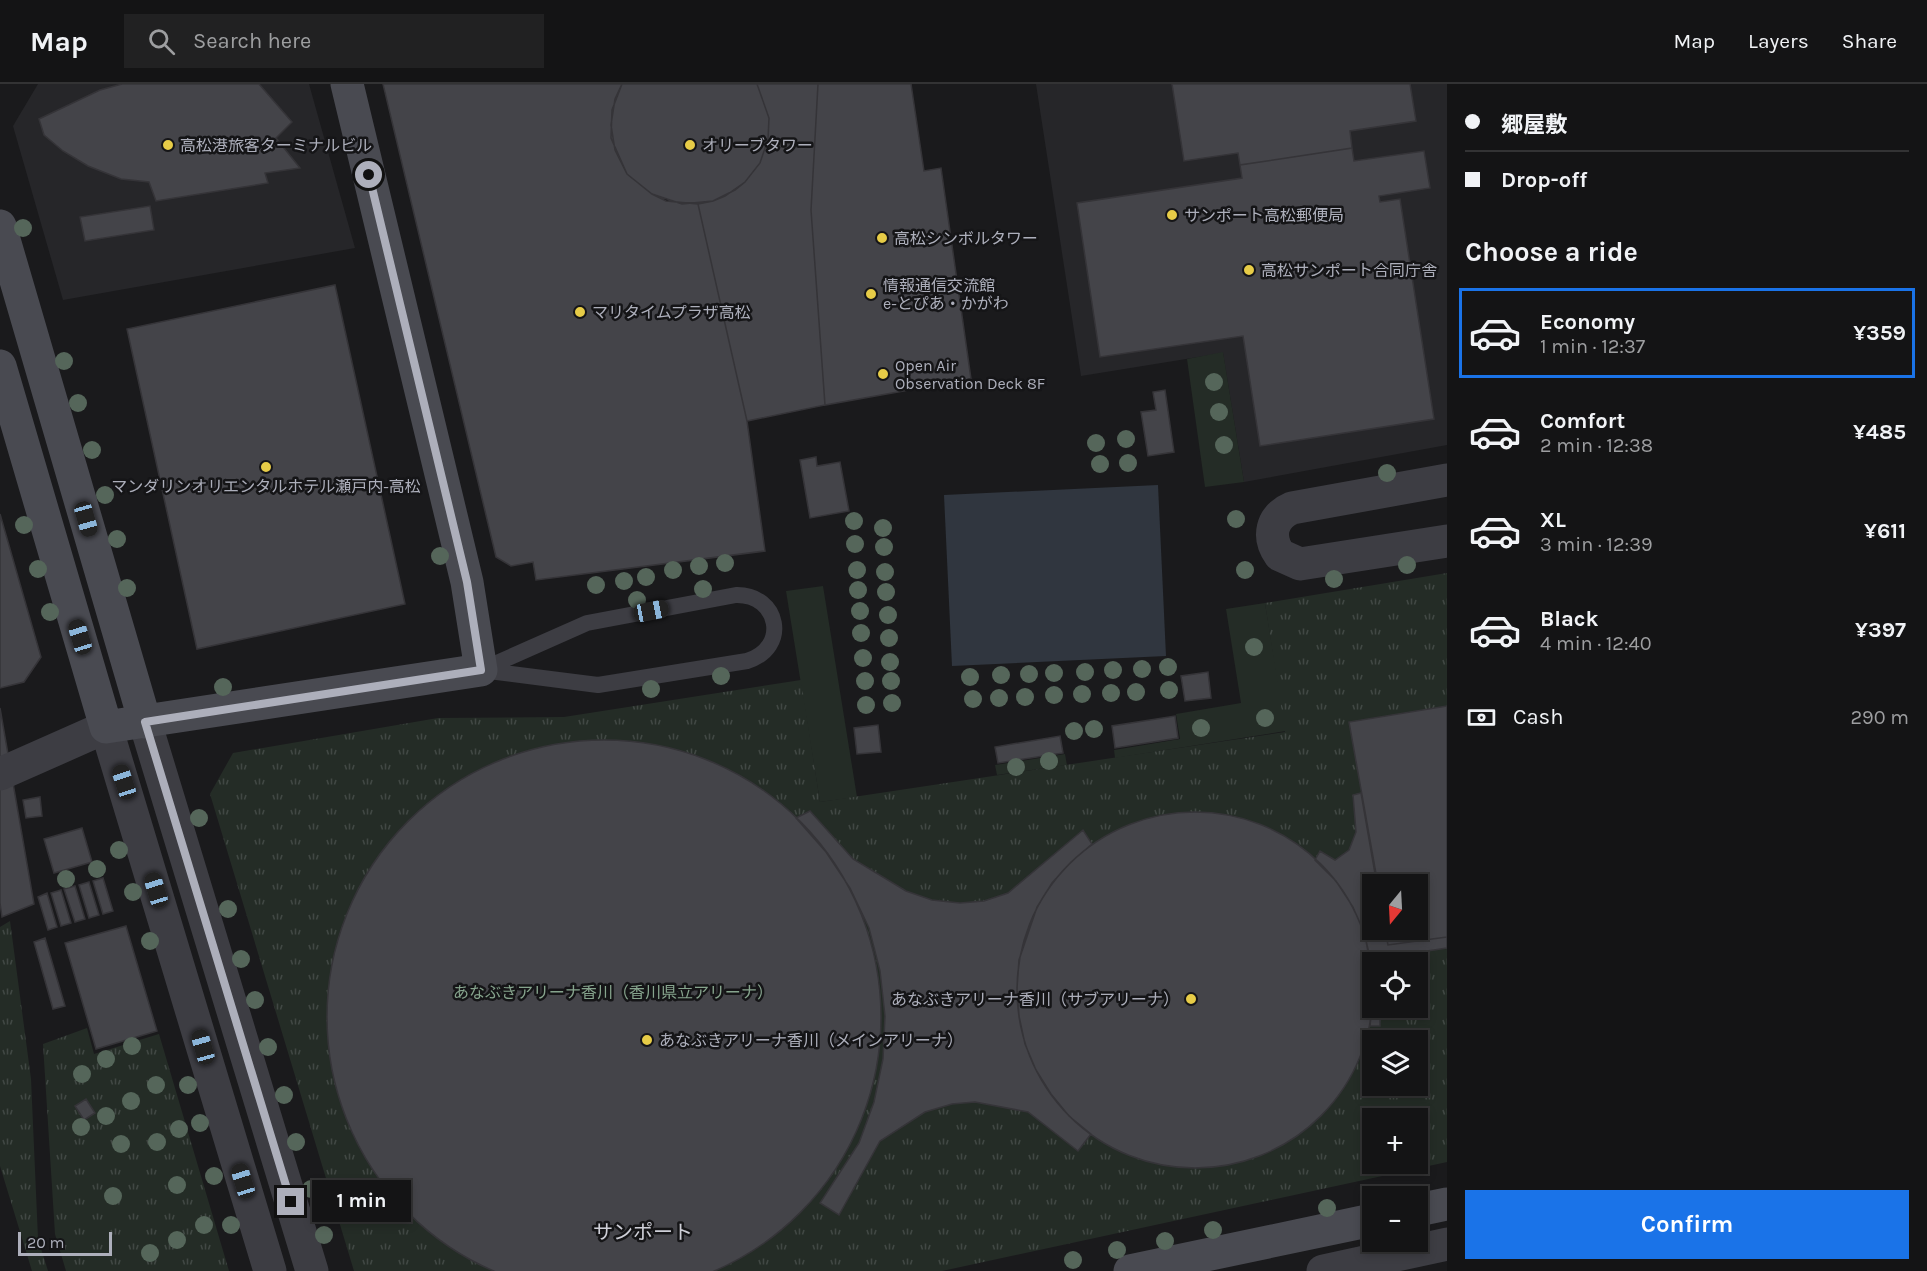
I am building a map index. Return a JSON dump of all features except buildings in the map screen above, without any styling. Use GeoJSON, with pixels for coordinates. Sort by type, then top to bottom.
{"type":"FeatureCollection","features":[{"type":"Feature","properties":{"kind":"street"},"geometry":{"type":"LineString","coordinates":[[0,748],[106,728],[481,670],[467,582],[347,84]]}},
{"type":"Feature","properties":{"kind":"street"},"geometry":{"type":"LineString","coordinates":[[0,226],[145,722],[312,1271]]}},
{"type":"Feature","properties":{"kind":"street"},"geometry":{"type":"LineString","coordinates":[[0,366],[7,409],[270,1271]]}},
{"type":"Feature","properties":{"kind":"street"},"geometry":{"type":"LineString","coordinates":[[1447,480],[1292,508],[1277,519],[1272,535],[1280,555],[1300,564],[1447,541]]}},
{"type":"Feature","properties":{"kind":"street"},"geometry":{"type":"LineString","coordinates":[[0,774],[106,728]]}},
{"type":"Feature","properties":{"kind":"street"},"geometry":{"type":"LineString","coordinates":[[1428,1208],[1447,1204]]}},
{"type":"Feature","properties":{"kind":"street"},"geometry":{"type":"LineString","coordinates":[[1130,1271],[1362,1222]]}},
{"type":"Feature","properties":{"kind":"street"},"geometry":{"type":"LineString","coordinates":[[1323,1271],[1447,1244]]}},
{"type":"Feature","properties":{"kind":"lane"},"geometry":{"type":"LineString","coordinates":[[736,595],[751,596],[762,602],[770,610],[775,626],[770,645],[754,659],[598,685],[481,670],[587,623],[736,595]]}},
{"type":"Feature","properties":{"kind":"shaded area"},"geometry":{"type":"Polygon","coordinates":[[[38,84],[309,84],[355,248],[63,300],[13,126],[38,84]]]}},
{"type":"Feature","properties":{"kind":"shaded area"},"geometry":{"type":"Polygon","coordinates":[[[1036,84],[1447,84],[1447,445],[1244,482],[1223,353],[1081,376],[1036,84]]]}},
{"type":"Feature","properties":{"kind":"shaded area"},"geometry":{"type":"Polygon","coordinates":[[[1158,485],[1166,656],[952,666],[944,495],[1158,485]]]}},
{"type":"Feature","properties":{"kind":"green space"},"geometry":{"type":"Polygon","coordinates":[[[1223,352],[1244,482],[1205,487],[1187,359],[1223,352]]]}},
{"type":"Feature","properties":{"kind":"green space","name":"あなぶきアリーナ香川（香川県立アリーナ）"},"geometry":{"type":"Polygon","coordinates":[[[1447,573],[1447,1162],[1428,1166],[1428,1108],[1362,1108],[1362,1174],[1391,1174],[942,1271],[354,1271],[210,794],[233,753],[438,718],[564,717],[801,680],[820,802],[1285,732],[1265,603],[1447,573]]]}},
{"type":"Feature","properties":{"kind":"green space"},"geometry":{"type":"Polygon","coordinates":[[[823,586],[857,797],[820,802],[786,591],[823,586]]]}},
{"type":"Feature","properties":{"kind":"green space"},"geometry":{"type":"Polygon","coordinates":[[[1265,603],[1286,731],[1115,758],[1114,750],[1180,739],[1176,714],[1241,703],[1226,609],[1265,603]]]}},
{"type":"Feature","properties":{"kind":"green space"},"geometry":{"type":"Polygon","coordinates":[[[1065,754],[1067,765],[997,775],[995,765],[1065,754]]]}},
{"type":"Feature","properties":{"kind":"green space"},"geometry":{"type":"Polygon","coordinates":[[[10,921],[31,1079],[38,1239],[48,1271],[32,1271],[0,1166],[0,927],[10,921]]]}},
{"type":"Feature","properties":{"kind":"green space"},"geometry":{"type":"Polygon","coordinates":[[[87,1028],[94,1054],[159,1034],[229,1271],[66,1271],[55,1234],[43,1044],[87,1028]]]}},
{"type":"Feature","properties":{"kind":"place","name":"高松港旅客ターミナルビル"},"geometry":{"type":"Point","coordinates":[168,145]}},
{"type":"Feature","properties":{"kind":"place","name":"オリーブタワー"},"geometry":{"type":"Point","coordinates":[690,145]}},
{"type":"Feature","properties":{"kind":"place","name":"サンポート高松郵便局"},"geometry":{"type":"Point","coordinates":[1172,215]}},
{"type":"Feature","properties":{"kind":"place","name":"高松シンボルタワー"},"geometry":{"type":"Point","coordinates":[882,238]}},
{"type":"Feature","properties":{"kind":"place","name":"高松サンポート合同庁舎"},"geometry":{"type":"Point","coordinates":[1249,270]}},
{"type":"Feature","properties":{"kind":"place","name":"情報通信交流館 e-とぴあ・かがわ"},"geometry":{"type":"Point","coordinates":[871,294]}},
{"type":"Feature","properties":{"kind":"place","name":"マリタイムプラザ高松"},"geometry":{"type":"Point","coordinates":[580,312]}},
{"type":"Feature","properties":{"kind":"place","name":"Open Air Observation Deck 8F"},"geometry":{"type":"Point","coordinates":[883,374]}},
{"type":"Feature","properties":{"kind":"place","name":"マンダリンオリエンタルホテル瀬戸内-高松"},"geometry":{"type":"Point","coordinates":[266,467]}},
{"type":"Feature","properties":{"kind":"place","name":"あなぶきアリーナ香川（サブアリーナ）"},"geometry":{"type":"Point","coordinates":[1191,999]}},
{"type":"Feature","properties":{"kind":"place","name":"あなぶきアリーナ香川（メインアリーナ）"},"geometry":{"type":"Point","coordinates":[647,1040]}},
{"type":"Feature","properties":{"kind":"district","name":"サンポート"},"geometry":{"type":"Point","coordinates":[643,1232]}},
{"type":"Feature","properties":{"kind":"route"},"geometry":{"type":"LineString","coordinates":[[291,1202],[145,722],[481,670],[467,582],[369,175]]}}]}
